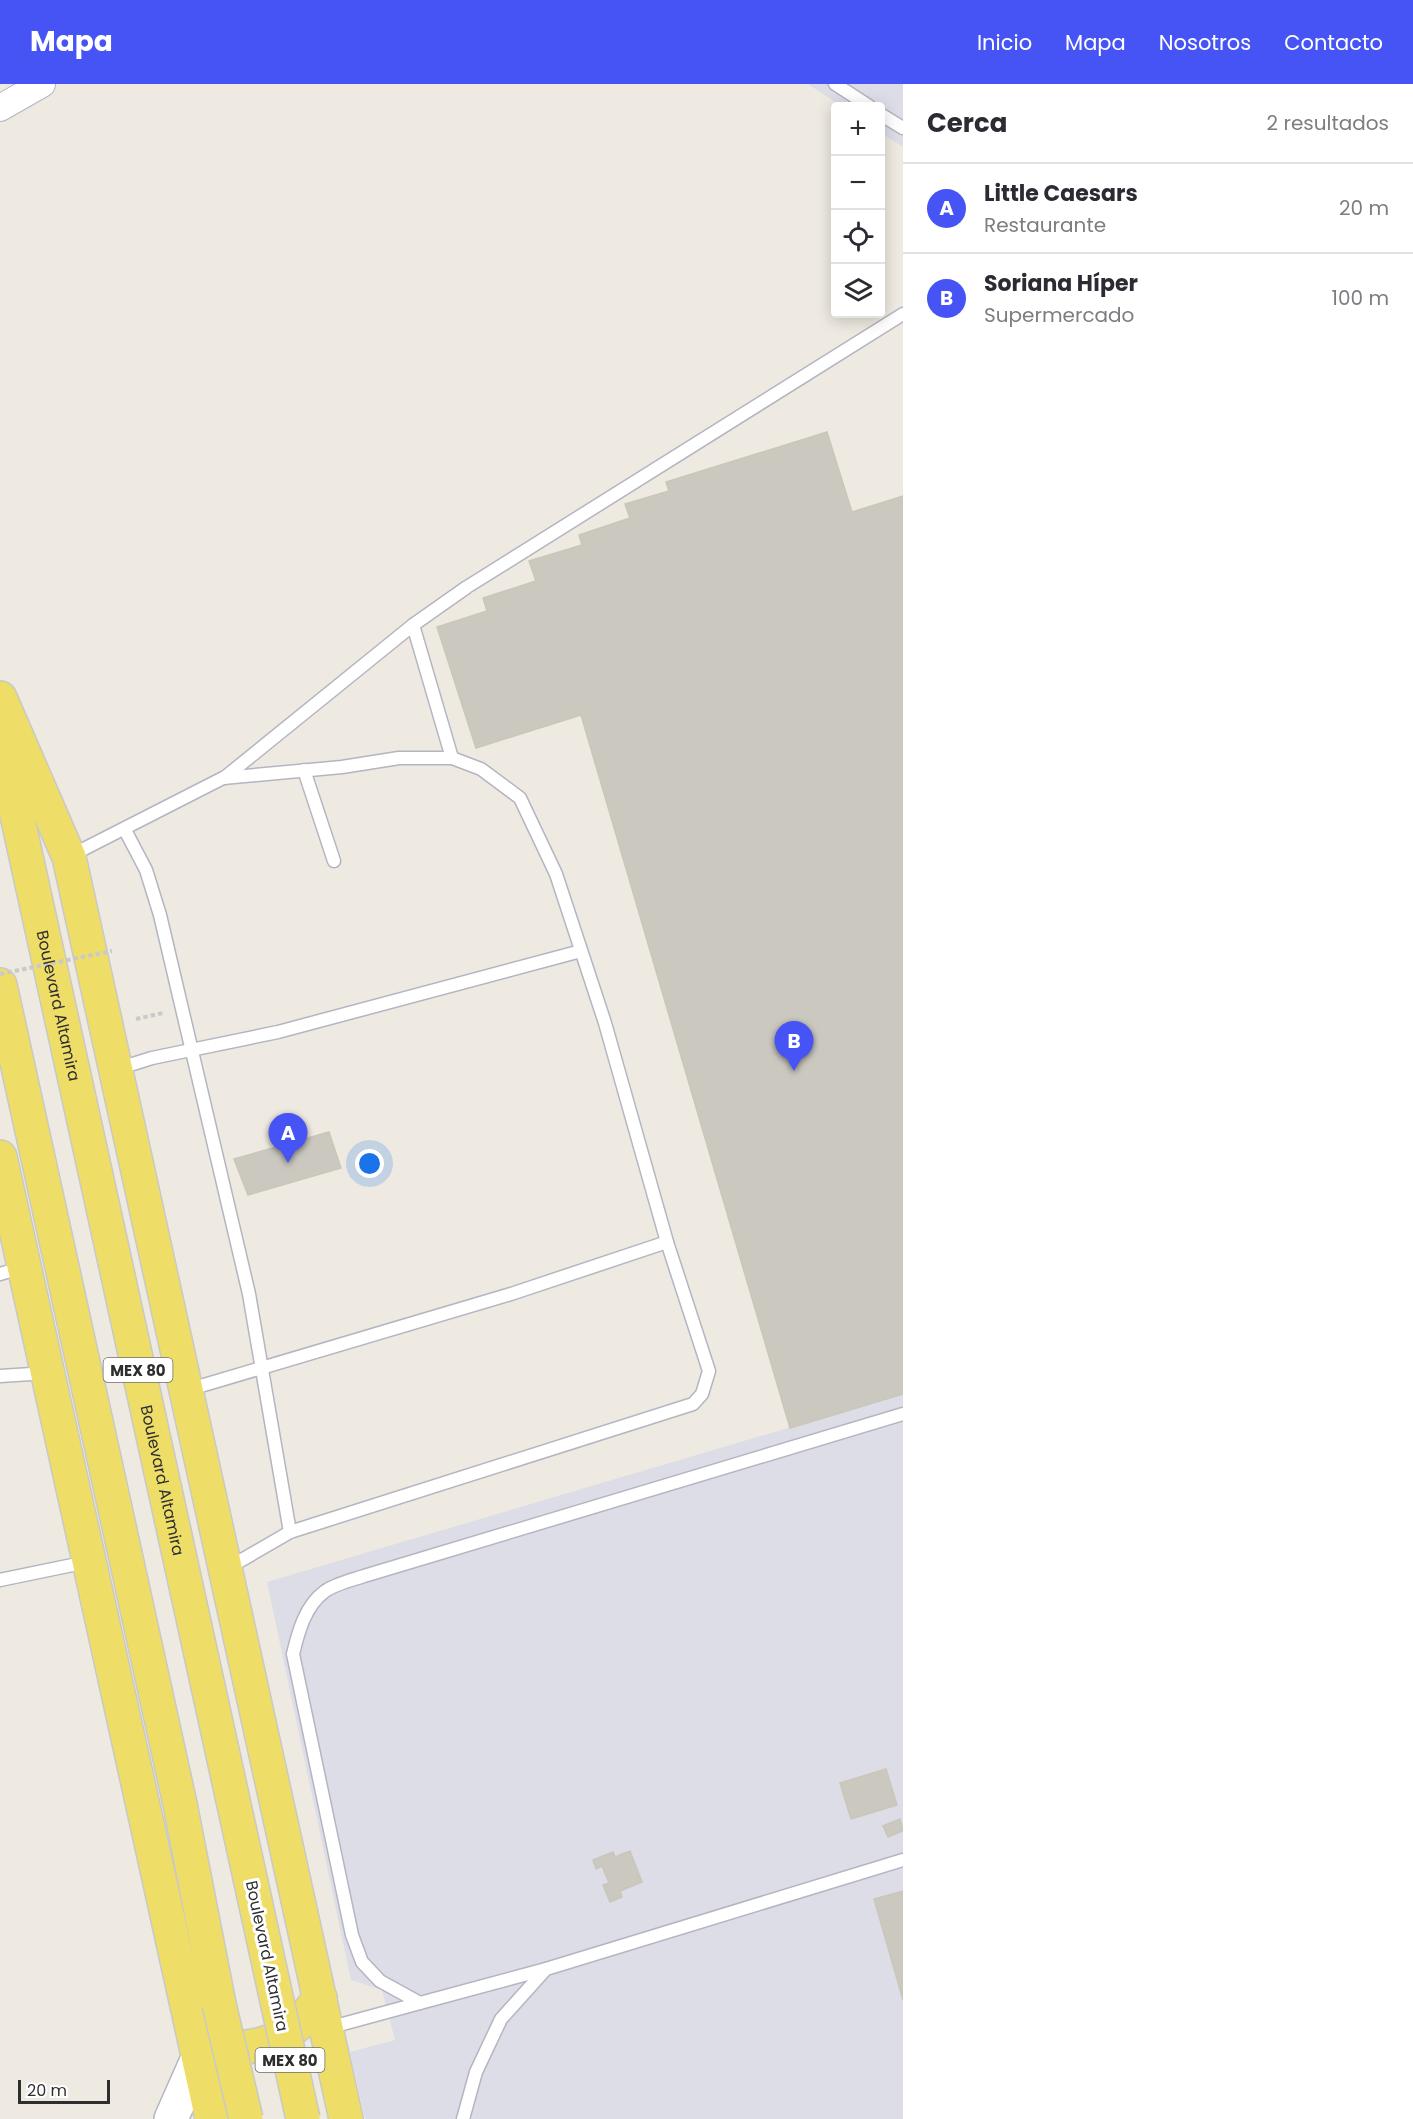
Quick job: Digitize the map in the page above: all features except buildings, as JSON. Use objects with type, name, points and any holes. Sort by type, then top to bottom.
[{"type":"main road","points":[[0,698],[69,857],[346,2119]]},
{"type":"main road","name":"Boulevard Altamira","points":[[0,738],[303,2119]]},
{"type":"main road","name":"MEX 80","points":[[0,985],[180,1804],[219,2004],[246,2119]]},
{"type":"main road","points":[[0,1156],[12,1270],[47,1373],[212,2119]]},
{"type":"main road","points":[[195,2042],[242,2048],[268,2043],[323,2013]]},
{"type":"street","points":[[0,108],[42,84]]},
{"type":"street","points":[[171,2119],[195,2042]]},
{"type":"lane","points":[[835,84],[863,102]]},
{"type":"lane","points":[[885,117],[903,128]]},
{"type":"lane","points":[[69,857],[223,778],[413,625],[467,587],[903,314]]},
{"type":"lane","points":[[413,625],[452,758]]},
{"type":"lane","points":[[223,778],[304,771],[399,758],[452,758],[481,769],[520,798],[556,874],[626,1092],[667,1242],[708,1371],[702,1394],[693,1404],[290,1532],[225,1569]]},
{"type":"lane","points":[[304,771],[334,861]]},
{"type":"lane","points":[[125,830],[146,870],[160,915],[192,1050],[249,1294],[290,1532]]},
{"type":"lane","points":[[115,1070],[192,1050],[278,1032],[580,951]]},
{"type":"lane","points":[[186,1390],[511,1294],[667,1242]]},
{"type":"lane","points":[[0,1376],[47,1373]]},
{"type":"lane","points":[[420,2003],[380,1981],[362,1962],[352,1935],[293,1654],[298,1629],[310,1609],[324,1592],[363,1576],[673,1485],[903,1414]]},
{"type":"lane","points":[[0,1580],[88,1562]]},
{"type":"lane","points":[[323,2013],[420,2003],[546,1969],[903,1860]]},
{"type":"lane","points":[[463,2119],[476,2072],[501,2019],[546,1969]]},
{"type":"path","points":[[0,974],[112,951]]},
{"type":"path","points":[[105,1026],[181,1009]]},
{"type":"shaded area","points":[[808,84],[903,84],[903,147],[885,136],[885,102],[835,102]]},
{"type":"shaded area","points":[[903,1394],[903,2119],[365,2119],[350,2052],[395,2040],[382,1990],[351,1980],[267,1582]]},
{"type":"place","name":"Soriana Híper","points":[[794,1071]]},
{"type":"place","name":"Little Caesars","points":[[288,1163]]}]
